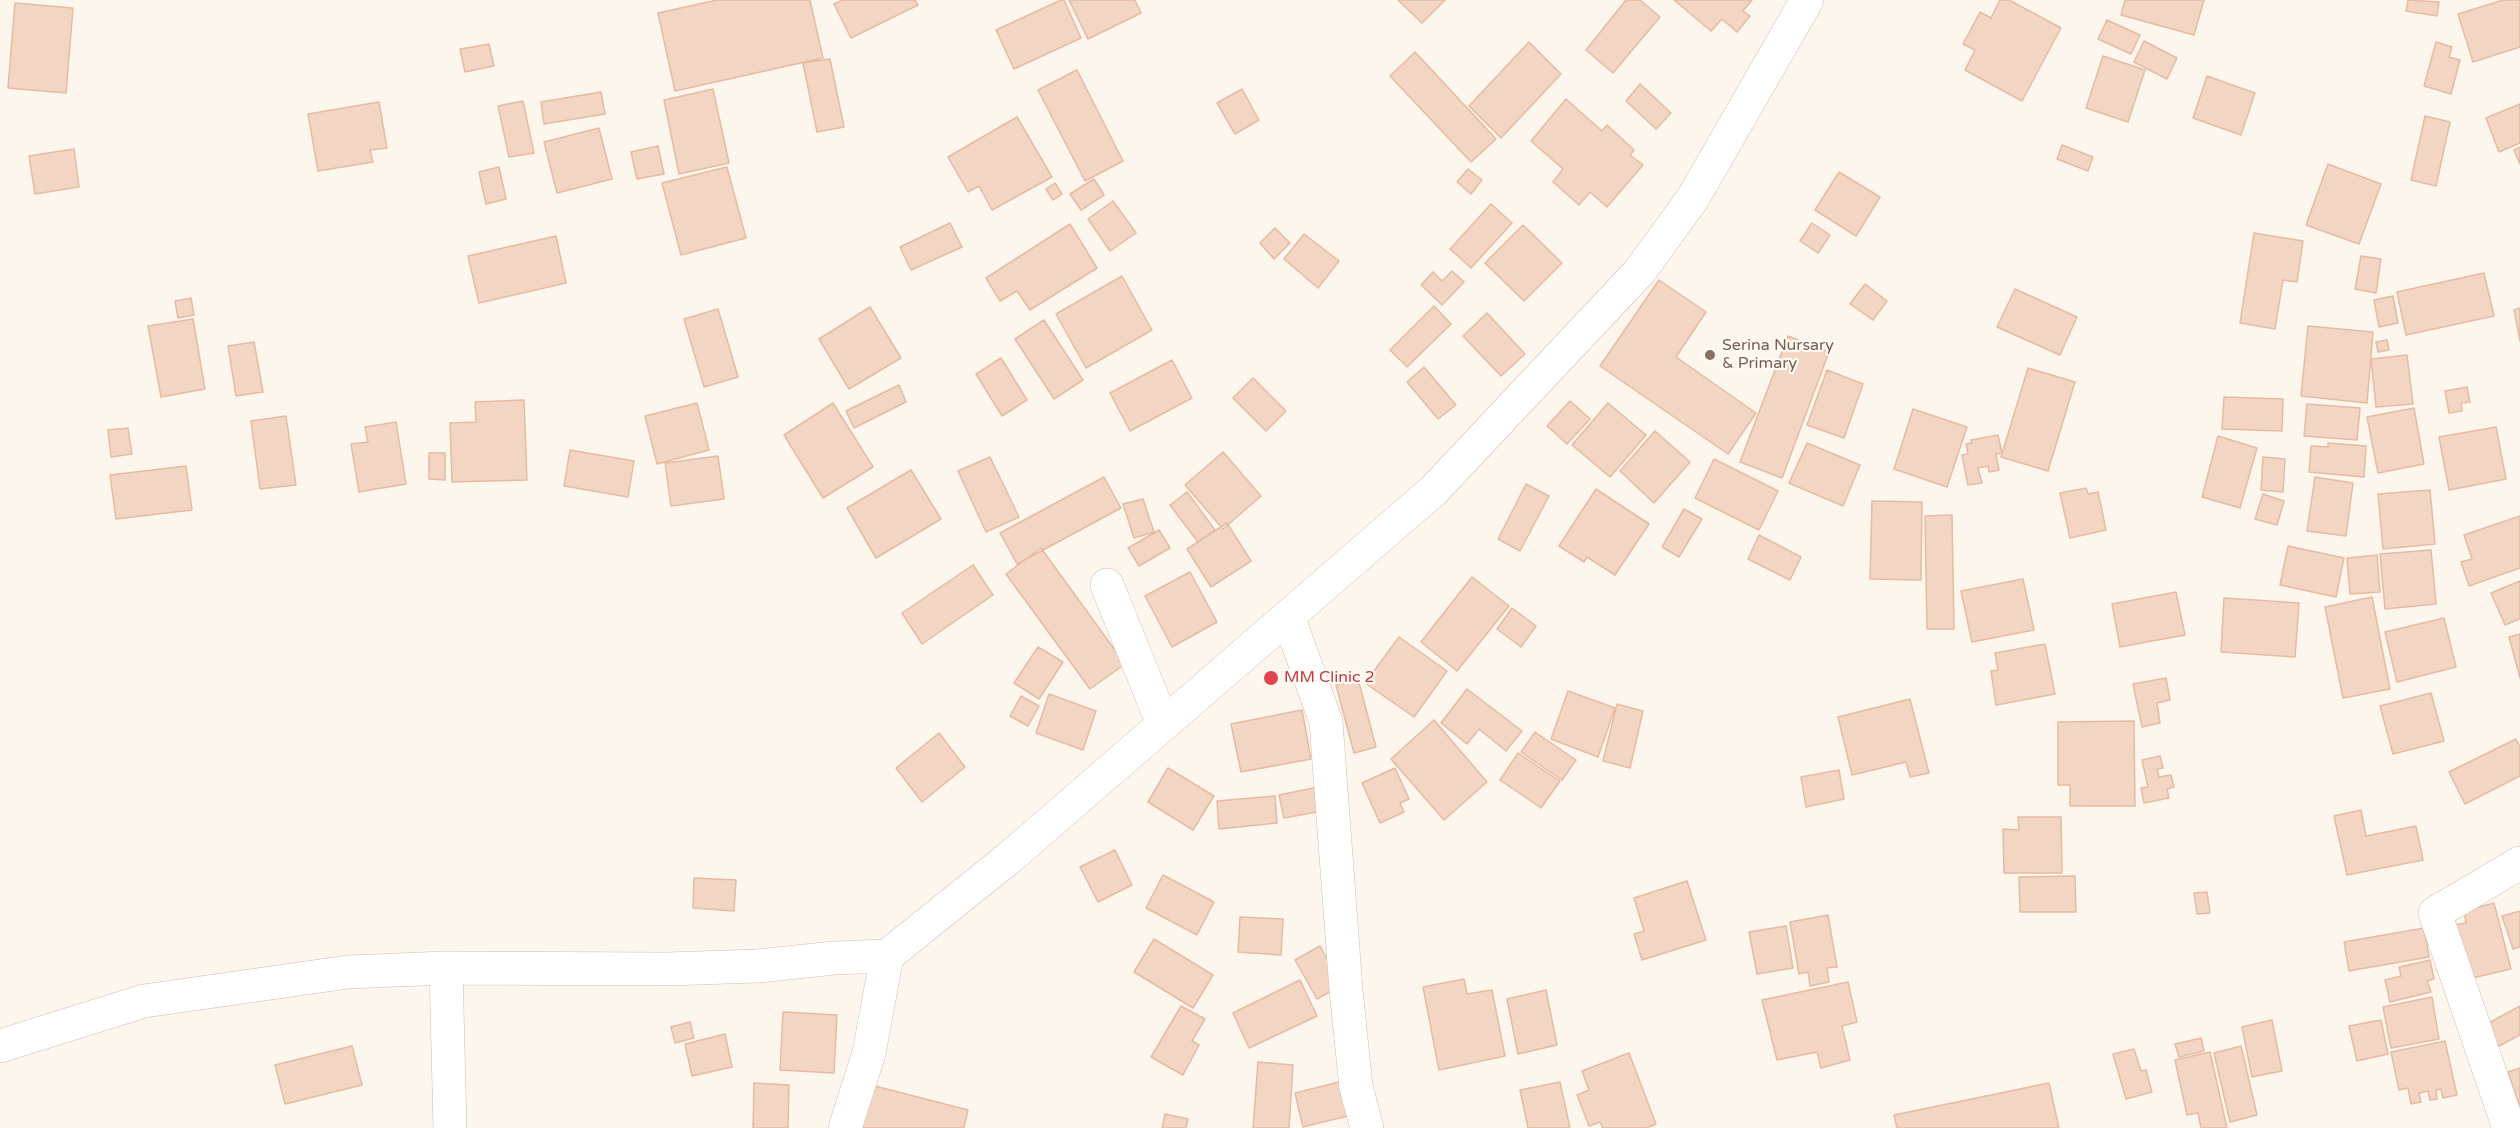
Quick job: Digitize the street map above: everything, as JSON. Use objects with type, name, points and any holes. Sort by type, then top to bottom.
[{"type":"street","points":[[0,1046],[144,1001],[348,972],[446,968],[668,969],[758,966],[834,958],[887,956],[1009,858],[1434,490],[1640,271],[1693,198],[1807,0]]},
{"type":"street","points":[[1107,585],[1163,724]]},
{"type":"street","points":[[1288,616],[1326,722],[1346,990],[1356,1087],[1367,1128]]},
{"type":"street","points":[[2509,1128],[2435,913],[2520,863]]},
{"type":"street","points":[[845,1128],[869,1053],[887,956]]},
{"type":"street","points":[[446,968],[450,1128]]},
{"type":"building","points":[[717,0],[810,0],[823,58],[675,91],[658,13]]},
{"type":"building","points":[[842,0],[915,0],[918,5],[851,38],[834,4]]},
{"type":"building","points":[[1064,0],[1081,38],[1014,69],[996,30]]},
{"type":"building","points":[[1069,0],[1135,0],[1141,13],[1088,39]]},
{"type":"building","points":[[1398,0],[1445,0],[1422,23]]},
{"type":"building","points":[[1626,0],[1640,0],[1660,17],[1613,73],[1586,50]]},
{"type":"building","points":[[1674,0],[1752,0],[1743,11],[1750,16],[1737,32],[1722,19],[1711,31]]},
{"type":"building","points":[[2000,0],[2009,0],[2061,28],[2022,101],[1965,70],[1975,50],[1963,44],[1980,12],[1991,18]]},
{"type":"building","points":[[2125,0],[2204,0],[2194,35],[2121,15]]},
{"type":"building","points":[[2408,0],[2439,2],[2437,16],[2406,11]]},
{"type":"building","points":[[2503,0],[2520,0],[2520,47],[2473,62],[2458,14]]},
{"type":"building","points":[[15,3],[73,8],[66,93],[8,88]]},
{"type":"building","points":[[2107,20],[2140,35],[2131,54],[2098,39]]},
{"type":"building","points":[[2144,41],[2177,58],[2167,79],[2134,62]]},
{"type":"building","points":[[1529,42],[1561,74],[1501,138],[1469,106]]},
{"type":"building","points":[[2436,42],[2452,47],[2449,57],[2460,60],[2451,94],[2424,86]]},
{"type":"building","points":[[489,44],[494,66],[465,72],[460,49]]},
{"type":"building","points":[[1415,52],[1496,139],[1471,162],[1390,76]]},
{"type":"building","points":[[2103,56],[2145,70],[2128,122],[2086,108]]},
{"type":"building","points":[[830,59],[844,127],[817,132],[803,63]]},
{"type":"building","points":[[1077,70],[1123,161],[1085,181],[1038,90]]},
{"type":"building","points":[[2207,76],[2255,93],[2241,135],[2193,118]]},
{"type":"building","points":[[1640,84],[1671,113],[1656,129],[1626,101]]},
{"type":"building","points":[[713,89],[729,163],[679,174],[664,100]]},
{"type":"building","points":[[1242,89],[1259,120],[1235,134],[1217,103]]},
{"type":"building","points":[[601,92],[605,114],[544,124],[541,102]]},
{"type":"building","points":[[1566,99],[1602,131],[1607,125],[1634,150],[1630,155],[1643,165],[1607,207],[1590,192],[1579,205],[1553,182],[1563,169],[1531,141]]},
{"type":"building","points":[[523,101],[534,153],[509,157],[498,106]]},
{"type":"building","points":[[379,102],[387,148],[370,150],[373,162],[318,171],[308,114]]},
{"type":"building","points":[[2520,104],[2520,143],[2499,152],[2486,118]]},
{"type":"building","points":[[2425,116],[2450,122],[2436,186],[2411,180]]},
{"type":"building","points":[[1017,117],[1052,177],[992,210],[979,186],[968,192],[948,157]]},
{"type":"building","points":[[599,128],[612,179],[557,193],[544,142]]},
{"type":"building","points":[[2062,145],[2093,157],[2088,171],[2057,159]]},
{"type":"building","points":[[658,146],[664,174],[637,179],[631,152]]},
{"type":"building","points":[[2520,147],[2520,164],[2514,150]]},
{"type":"building","points":[[74,149],[79,187],[35,194],[29,156]]},
{"type":"building","points":[[2328,164],[2381,184],[2359,244],[2306,225]]},
{"type":"building","points":[[499,167],[506,199],[486,204],[479,172]]},
{"type":"building","points":[[727,167],[746,238],[681,255],[662,183]]},
{"type":"building","points":[[1468,169],[1482,180],[1471,194],[1457,182]]},
{"type":"building","points":[[1839,172],[1880,197],[1856,236],[1815,210]]},
{"type":"building","points":[[1094,179],[1104,195],[1081,210],[1070,194]]},
{"type":"building","points":[[1055,183],[1062,194],[1053,200],[1046,189]]},
{"type":"building","points":[[1113,201],[1136,233],[1110,251],[1088,219]]},
{"type":"building","points":[[1491,204],[1512,223],[1471,268],[1450,249]]},
{"type":"building","points":[[950,223],[962,247],[911,270],[900,247]]},
{"type":"building","points":[[1812,223],[1830,235],[1818,253],[1800,241]]},
{"type":"building","points":[[1070,224],[1097,268],[1030,310],[1017,291],[1000,301],[986,278]]},
{"type":"building","points":[[1523,225],[1562,263],[1524,301],[1485,263]]},
{"type":"building","points":[[1275,228],[1290,243],[1274,259],[1260,243]]},
{"type":"building","points":[[2254,233],[2303,241],[2297,282],[2283,280],[2275,329],[2240,323]]},
{"type":"building","points":[[1304,234],[1339,261],[1318,288],[1284,259]]},
{"type":"building","points":[[556,236],[566,283],[479,303],[468,256]]},
{"type":"building","points":[[2361,256],[2381,259],[2376,293],[2355,289]]},
{"type":"building","points":[[1452,271],[1464,282],[1442,305],[1421,285],[1433,272],[1442,281]]},
{"type":"building","points":[[2484,273],[2494,316],[2406,335],[2397,292]]},
{"type":"building","points":[[1122,276],[1152,330],[1086,368],[1056,314]]},
{"type":"building","points":[[1659,280],[1706,312],[1676,357],[1756,413],[1728,454],[1600,366]]},
{"type":"building","points":[[1865,284],[1887,301],[1873,320],[1850,304]]},
{"type":"building","points":[[2015,289],[2077,317],[2060,355],[1997,327]]},
{"type":"building","points":[[2393,296],[2398,323],[2379,327],[2374,300]]},
{"type":"building","points":[[191,298],[194,315],[178,318],[175,301]]},
{"type":"building","points":[[1434,306],[1451,324],[1407,367],[1390,350]]},
{"type":"building","points":[[870,307],[901,358],[849,389],[819,339]]},
{"type":"building","points":[[2520,308],[2520,341],[2514,310]]},
{"type":"building","points":[[718,309],[738,377],[704,387],[684,319]]},
{"type":"building","points":[[1487,313],[1525,354],[1501,376],[1463,336]]},
{"type":"building","points":[[193,319],[205,389],[161,397],[148,326]]},
{"type":"building","points":[[1044,320],[1083,380],[1054,399],[1015,339]]},
{"type":"building","points":[[2308,326],[2373,332],[2367,403],[2301,396]]},
{"type":"building","points":[[1788,336],[1829,352],[1782,478],[1740,462]]},
{"type":"building","points":[[2387,340],[2389,350],[2378,352],[2376,342]]},
{"type":"building","points":[[254,342],[263,392],[236,396],[228,346]]},
{"type":"building","points":[[2407,355],[2413,404],[2376,407],[2371,359]]},
{"type":"building","points":[[1001,358],[1027,400],[1002,416],[976,374]]},
{"type":"building","points":[[1172,360],[1192,398],[1130,431],[1110,393]]},
{"type":"building","points":[[1424,367],[1456,405],[1438,419],[1407,382]]},
{"type":"building","points":[[2028,368],[2075,382],[2048,471],[2001,457]]},
{"type":"building","points":[[1827,370],[1863,384],[1844,438],[1807,425]]},
{"type":"building","points":[[1253,378],[1286,411],[1266,431],[1233,398]]},
{"type":"building","points":[[899,385],[906,402],[854,428],[846,411]]},
{"type":"building","points":[[2467,387],[2470,402],[2461,403],[2462,411],[2449,413],[2445,391]]},
{"type":"building","points":[[2224,397],[2283,399],[2282,431],[2222,429]]},
{"type":"building","points":[[524,400],[527,480],[452,482],[450,423],[476,422],[475,402]]},
{"type":"building","points":[[1570,401],[1590,419],[1567,444],[1547,426]]},
{"type":"building","points":[[697,403],[709,450],[657,464],[645,416]]},
{"type":"building","points":[[833,403],[873,467],[823,498],[784,435]]},
{"type":"building","points":[[1608,403],[1646,435],[1610,477],[1572,445]]},
{"type":"building","points":[[2307,404],[2360,408],[2357,440],[2304,436]]},
{"type":"building","points":[[2414,408],[2424,464],[2378,473],[2367,417]]},
{"type":"building","points":[[1913,409],[1967,427],[1947,487],[1894,469]]},
{"type":"building","points":[[286,416],[296,485],[260,489],[251,421]]},
{"type":"building","points":[[396,422],[406,484],[359,492],[351,444],[368,442],[365,427]]},
{"type":"building","points":[[2496,427],[2506,479],[2449,490],[2439,437]]},
{"type":"building","points":[[128,428],[132,454],[111,457],[108,430]]},
{"type":"building","points":[[1655,431],[1690,462],[1654,503],[1620,471]]},
{"type":"building","points":[[1998,435],[2002,453],[1996,454],[1999,470],[1989,472],[1988,466],[1978,468],[1982,483],[1968,485],[1962,455],[1968,454],[1966,444],[1972,443],[1971,440]]},
{"type":"building","points":[[2218,436],[2257,448],[2240,508],[2202,497]]},
{"type":"building","points":[[1807,443],[1860,465],[1843,506],[1789,483]]},
{"type":"building","points":[[2328,443],[2366,446],[2364,477],[2309,472],[2311,446],[2328,447]]},
{"type":"building","points":[[570,450],[634,461],[628,497],[564,486]]},
{"type":"building","points":[[1223,452],[1261,496],[1223,529],[1185,485]]},
{"type":"building","points":[[429,453],[445,453],[445,480],[429,479]]},
{"type":"building","points":[[718,456],[724,499],[671,506],[665,463]]},
{"type":"building","points":[[990,457],[1019,517],[986,532],[958,471]]},
{"type":"building","points":[[2263,457],[2285,459],[2283,492],[2261,490]]},
{"type":"building","points":[[1714,459],[1778,491],[1759,530],[1695,498]]},
{"type":"building","points":[[186,466],[192,510],[116,519],[110,475]]},
{"type":"building","points":[[911,470],[941,519],[876,558],[847,508]]},
{"type":"building","points":[[1104,477],[1121,508],[1017,564],[1000,533]]},
{"type":"building","points":[[2315,477],[2353,483],[2346,536],[2307,531]]},
{"type":"building","points":[[1526,484],[1549,496],[1520,551],[1498,539]]},
{"type":"building","points":[[2086,488],[2088,494],[2098,492],[2106,530],[2070,538],[2060,493]]},
{"type":"building","points":[[1596,489],[1649,524],[1615,575],[1587,557],[1584,562],[1559,546]]},
{"type":"building","points":[[2430,490],[2435,544],[2383,549],[2378,494]]},
{"type":"building","points":[[1187,492],[1215,530],[1198,542],[1170,505]]},
{"type":"building","points":[[2263,494],[2284,501],[2277,525],[2255,519]]},
{"type":"building","points":[[1143,499],[1154,532],[1134,538],[1123,504]]},
{"type":"building","points":[[1872,501],[1922,502],[1921,580],[1870,579]]},
{"type":"building","points":[[1684,509],[1702,519],[1679,557],[1662,547]]},
{"type":"building","points":[[1952,515],[1954,629],[1927,629],[1925,516]]},
{"type":"building","points":[[2520,516],[2520,568],[2469,586],[2461,562],[2472,559],[2464,535]]},
{"type":"building","points":[[1227,523],[1251,561],[1211,587],[1187,549]]},
{"type":"building","points":[[1159,530],[1170,548],[1139,566],[1128,548]]},
{"type":"building","points":[[1759,535],[1801,557],[1790,580],[1748,559]]},
{"type":"building","points":[[2288,546],[2344,558],[2336,597],[2280,585]]},
{"type":"building","points":[[1041,548],[1125,664],[1090,689],[1006,574]]},
{"type":"building","points":[[2431,550],[2436,604],[2385,609],[2380,554]]},
{"type":"building","points":[[2377,555],[2380,592],[2350,594],[2347,558]]},
{"type":"building","points":[[973,565],[993,595],[922,644],[902,613]]},
{"type":"building","points":[[1190,572],[1217,622],[1172,647],[1145,596]]},
{"type":"building","points":[[1472,577],[1509,606],[1457,671],[1421,642]]},
{"type":"building","points":[[2023,579],[2034,630],[1972,642],[1961,591]]},
{"type":"building","points":[[2520,581],[2520,619],[2505,625],[2491,593]]},
{"type":"building","points":[[2176,592],[2185,635],[2120,647],[2112,604]]},
{"type":"building","points":[[2372,597],[2390,689],[2343,698],[2325,607]]},
{"type":"building","points":[[2224,598],[2299,603],[2295,657],[2221,652]]},
{"type":"building","points":[[1512,608],[1536,626],[1521,647],[1497,629]]},
{"type":"building","points":[[2444,618],[2456,667],[2397,682],[2385,632]]},
{"type":"building","points":[[2520,634],[2520,678],[2509,637]]},
{"type":"building","points":[[1399,637],[1447,671],[1414,717],[1365,683]]},
{"type":"building","points":[[2045,644],[2055,694],[1996,705],[1991,671],[1998,670],[1995,653]]},
{"type":"building","points":[[1038,647],[1063,662],[1039,699],[1014,683]]},
{"type":"building","points":[[2166,678],[2170,700],[2157,703],[2160,723],[2142,727],[2133,684]]},
{"type":"building","points":[[1358,679],[1376,747],[1354,753],[1336,685]]},
{"type":"building","points":[[1467,689],[1522,731],[1506,751],[1479,729],[1467,744],[1441,723]]},
{"type":"building","points":[[1568,691],[1615,708],[1598,757],[1551,739]]},
{"type":"building","points":[[2431,693],[2444,741],[2393,754],[2380,706]]},
{"type":"building","points":[[1049,694],[1096,711],[1083,750],[1036,733]]},
{"type":"building","points":[[1021,696],[1039,706],[1028,726],[1010,716]]},
{"type":"building","points":[[1910,699],[1929,773],[1910,777],[1906,762],[1852,775],[1838,717]]},
{"type":"building","points":[[1617,704],[1643,711],[1630,768],[1603,761]]},
{"type":"building","points":[[1302,710],[1311,759],[1241,772],[1231,724]]},
{"type":"building","points":[[1434,720],[1487,782],[1444,820],[1391,759]]},
{"type":"building","points":[[2134,721],[2135,806],[2070,806],[2070,785],[2058,785],[2058,722]]},
{"type":"building","points":[[1535,732],[1576,760],[1562,780],[1521,752]]},
{"type":"building","points":[[939,733],[965,767],[922,802],[896,768]]},
{"type":"building","points":[[2516,739],[2520,747],[2520,776],[2465,804],[2449,772]]},
{"type":"building","points":[[1518,753],[1560,781],[1541,808],[1500,780]]},
{"type":"building","points":[[2160,756],[2163,768],[2157,769],[2159,777],[2171,775],[2174,787],[2167,789],[2169,798],[2144,803],[2141,788],[2148,787],[2142,760]]},
{"type":"building","points":[[1168,768],[1214,796],[1193,830],[1148,802]]},
{"type":"building","points":[[1395,768],[1409,799],[1400,803],[1404,812],[1380,823],[1362,783]]},
{"type":"building","points":[[1839,770],[1844,799],[1806,807],[1801,777]]},
{"type":"building","points":[[1318,787],[1322,811],[1284,818],[1279,795]]},
{"type":"building","points":[[1275,796],[1277,823],[1219,829],[1217,801]]},
{"type":"building","points":[[2361,810],[2366,836],[2416,826],[2423,860],[2347,875],[2334,816]]},
{"type":"building","points":[[2018,817],[2061,817],[2062,873],[2004,873],[2003,829],[2019,830]]},
{"type":"building","points":[[1115,850],[1132,885],[1098,902],[1080,867]]},
{"type":"building","points":[[1163,875],[1214,902],[1197,935],[1146,908]]},
{"type":"building","points":[[2075,876],[2076,912],[2020,912],[2019,877]]},
{"type":"building","points":[[694,878],[736,880],[734,911],[693,908]]},
{"type":"building","points":[[1687,881],[1706,940],[1642,960],[1634,934],[1644,931],[1634,898]]},
{"type":"building","points":[[2207,892],[2210,913],[2197,914],[2194,893]]},
{"type":"building","points":[[2494,903],[2511,969],[2468,979],[2455,925],[2466,923],[2464,911]]},
{"type":"building","points":[[2520,911],[2520,947],[2513,949],[2502,916]]},
{"type":"building","points":[[1828,915],[1837,967],[1827,968],[1829,982],[1810,986],[1808,972],[1799,974],[1790,922]]},
{"type":"building","points":[[1240,917],[1283,919],[1281,955],[1238,952]]},
{"type":"building","points":[[1786,926],[1793,968],[1757,974],[1749,932]]},
{"type":"building","points":[[2424,928],[2429,957],[2349,971],[2344,942]]},
{"type":"building","points":[[1154,939],[1213,975],[1193,1008],[1134,972]]},
{"type":"building","points":[[1320,946],[1342,985],[1317,999],[1295,960]]},
{"type":"building","points":[[2430,960],[2434,979],[2427,981],[2431,992],[2390,1002],[2385,980],[2401,976],[2399,967]]},
{"type":"building","points":[[1464,979],[1467,994],[1492,990],[1505,1056],[1439,1070],[1423,987]]},
{"type":"building","points":[[1300,980],[1317,1016],[1249,1048],[1233,1013]]},
{"type":"building","points":[[1848,982],[1857,1022],[1842,1026],[1850,1060],[1821,1068],[1817,1052],[1777,1060],[1762,1000]]},
{"type":"building","points":[[1546,990],[1557,1045],[1518,1054],[1507,999]]},
{"type":"building","points":[[2432,997],[2439,1039],[2391,1048],[2383,1007]]},
{"type":"building","points":[[1181,1006],[1205,1019],[1192,1041],[1199,1045],[1183,1075],[1151,1057]]},
{"type":"building","points":[[2520,1006],[2520,1035],[2499,1046],[2487,1024]]},
{"type":"building","points":[[783,1012],[837,1015],[834,1073],[780,1070]]},
{"type":"building","points":[[2272,1020],[2282,1071],[2252,1077],[2242,1027]]},
{"type":"building","points":[[2381,1020],[2388,1054],[2357,1061],[2349,1026]]},
{"type":"building","points":[[690,1022],[694,1038],[675,1043],[671,1027]]},
{"type":"building","points":[[725,1034],[732,1067],[692,1076],[685,1044]]},
{"type":"building","points":[[2201,1038],[2204,1051],[2179,1057],[2175,1044]]},
{"type":"building","points":[[2445,1041],[2457,1095],[2443,1098],[2441,1089],[2436,1090],[2437,1099],[2430,1100],[2428,1091],[2419,1093],[2421,1102],[2411,1104],[2408,1088],[2399,1090],[2391,1052]]},
{"type":"building","points":[[352,1046],[362,1085],[285,1104],[275,1065]]},
{"type":"building","points":[[2241,1046],[2257,1115],[2230,1122],[2214,1053]]},
{"type":"building","points":[[2134,1049],[2141,1071],[2146,1070],[2152,1092],[2126,1099],[2113,1054]]},
{"type":"building","points":[[2210,1052],[2227,1128],[2201,1128],[2198,1113],[2187,1115],[2175,1060]]},
{"type":"building","points":[[1629,1053],[1656,1124],[1646,1128],[1603,1128],[1600,1122],[1589,1126],[1577,1095],[1589,1090],[1582,1071]]},
{"type":"building","points":[[1258,1062],[1293,1065],[1289,1128],[1253,1128]]},
{"type":"building","points":[[2520,1068],[2520,1104],[2519,1105],[2508,1072]]},
{"type":"building","points":[[1343,1081],[1352,1115],[1303,1127],[1295,1093]]},
{"type":"building","points":[[1560,1082],[1570,1128],[1528,1128],[1520,1090]]},
{"type":"building","points":[[754,1083],[789,1085],[788,1128],[753,1128]]},
{"type":"building","points":[[2049,1083],[2059,1128],[1897,1128],[1894,1115]]},
{"type":"building","points":[[871,1085],[968,1110],[964,1128],[860,1128]]},
{"type":"building","points":[[1165,1114],[1188,1119],[1186,1128],[1162,1128]]},
{"type":"place","name":"Serina Nursary & Primary","points":[[1710,355]]},
{"type":"place","name":"MM Clinic 2","points":[[1271,678]]}]
